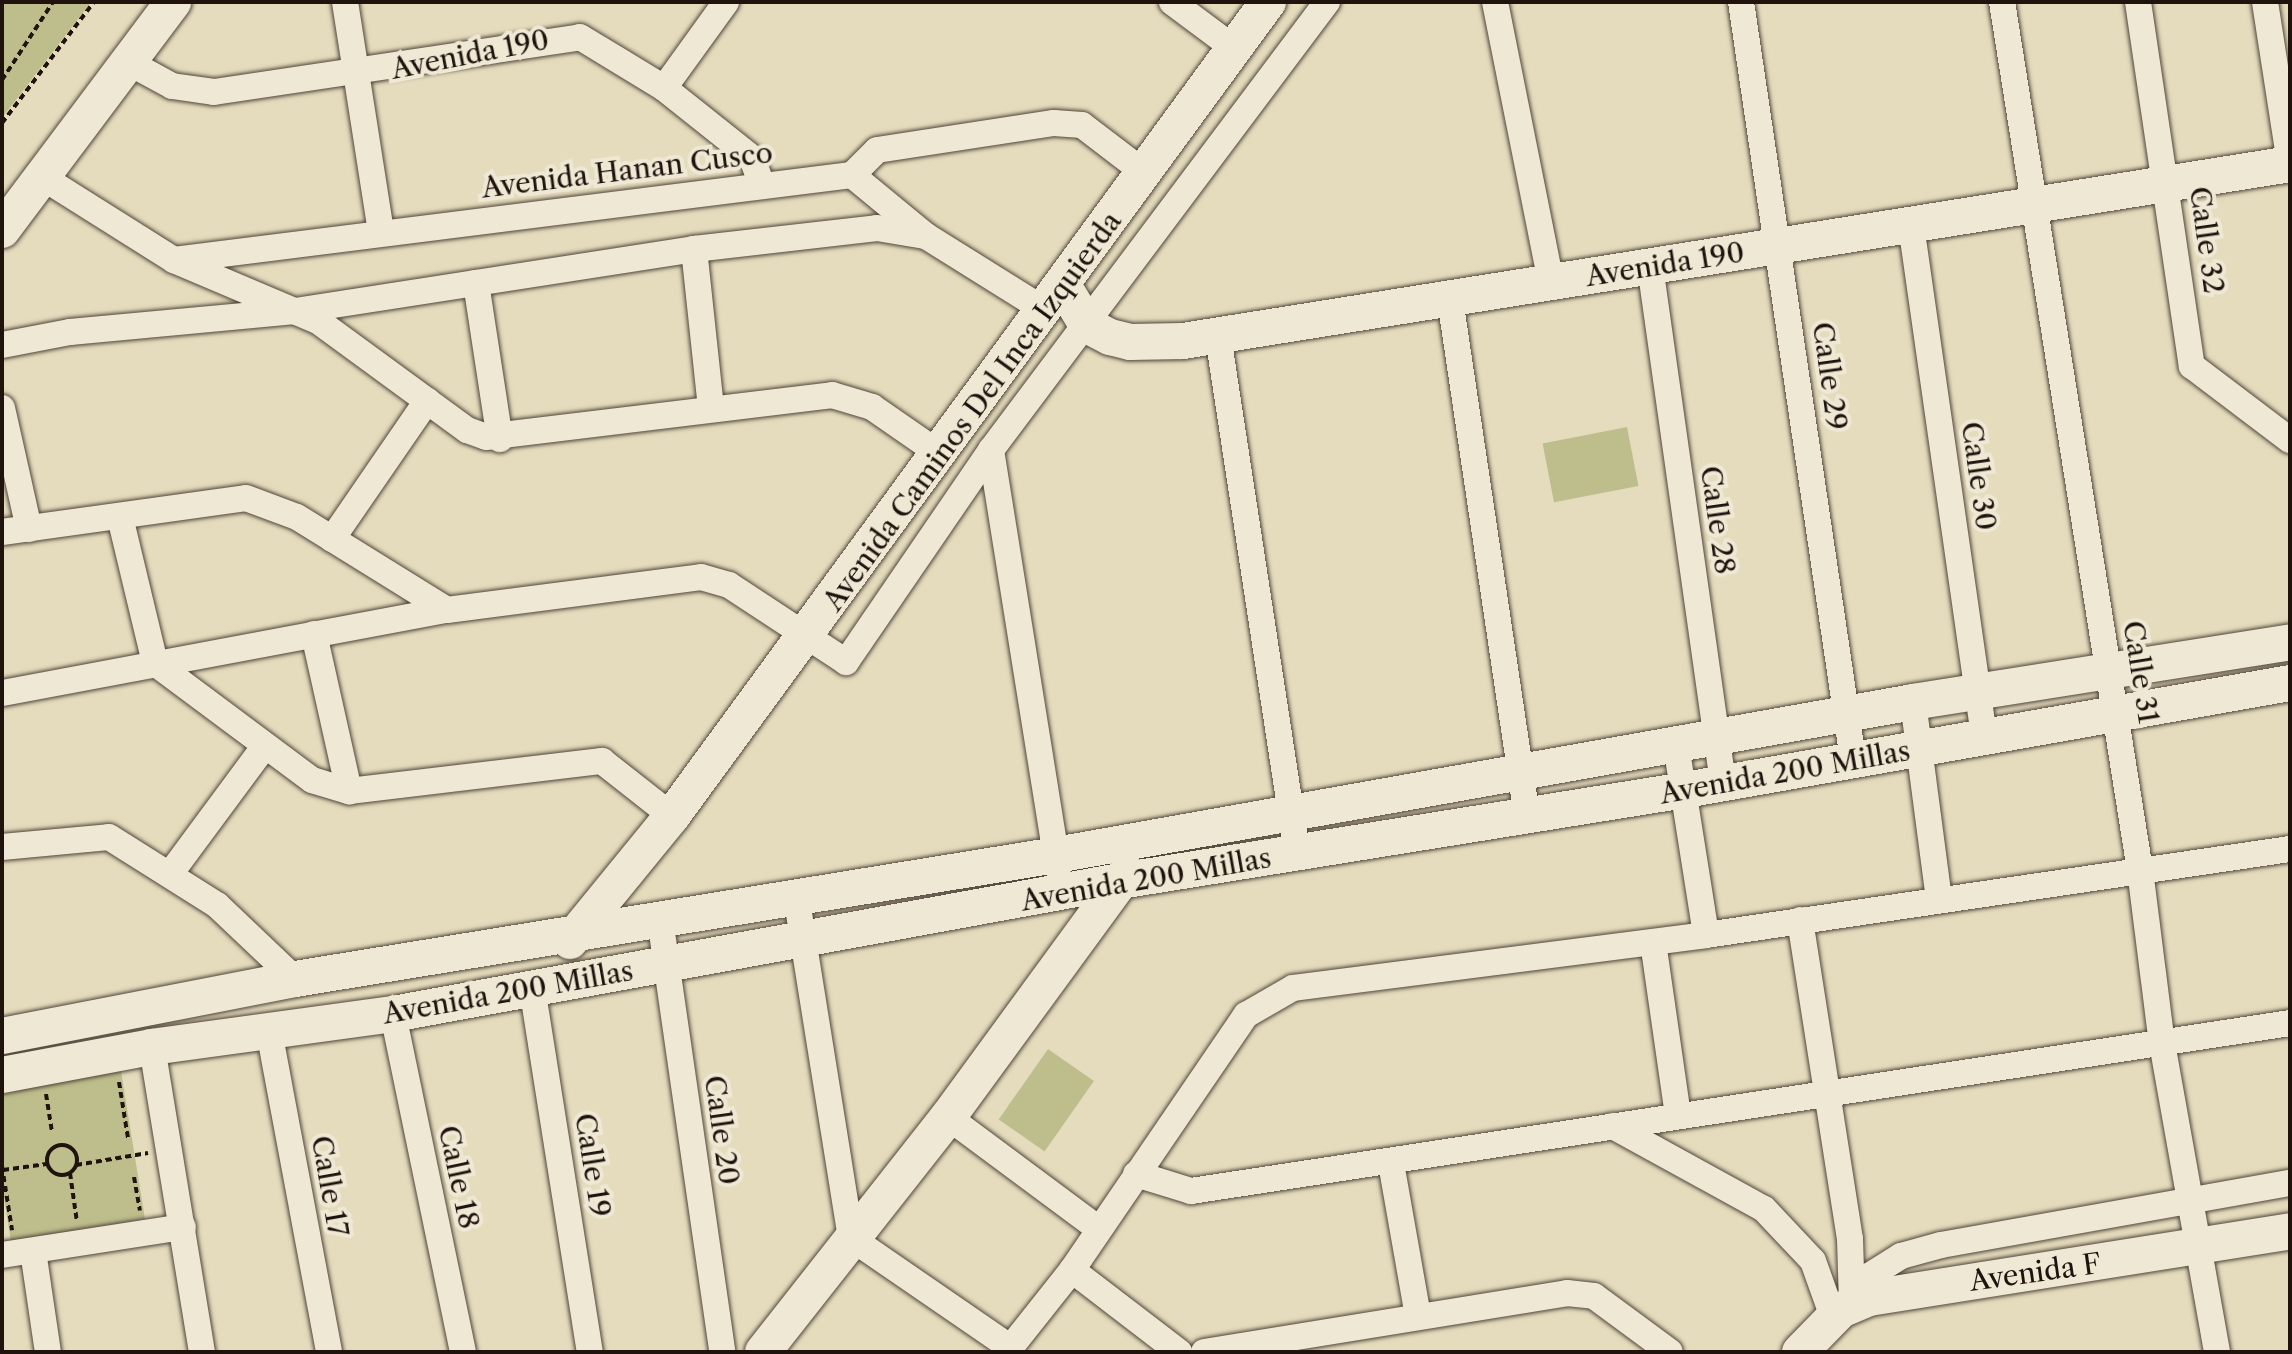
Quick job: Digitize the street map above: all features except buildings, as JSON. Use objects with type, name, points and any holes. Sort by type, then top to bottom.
[{"type":"main road","points":[[2,230],[173,2]]},
{"type":"main road","name":"Avenida Caminos Del Inca Izquierda","points":[[532,987],[672,816],[1055,299],[1268,2]]},
{"type":"main road","name":"Avenida 190","points":[[1087,325],[1130,342],[1218,336],[2290,164]]},
{"type":"main road","points":[[1055,299],[1087,325]]},
{"type":"main road","name":"Avenida 200 Millas","points":[[2,1036],[295,979],[1056,855],[1913,702],[2290,642]]},
{"type":"main road","name":"Avenida 200 Millas","points":[[2,1075],[152,1047],[393,1014],[1120,881],[1685,790],[2290,683]]},
{"type":"main road","points":[[767,1347],[948,1117],[1152,838]]},
{"type":"main road","name":"Avenida F","points":[[1842,1310],[2290,1231]]},
{"type":"main road","points":[[1800,1352],[1842,1310]]},
{"type":"street","points":[[345,2],[381,233]]},
{"type":"street","points":[[664,88],[726,2]]},
{"type":"street","points":[[1172,2],[1235,49]]},
{"type":"street","name":"Avenida Caminos Del Inca Izquierda","points":[[807,635],[846,662],[991,450],[1327,2]]},
{"type":"street","points":[[1495,2],[1551,282]]},
{"type":"street","name":"Calle 29","points":[[1741,2],[1853,760]]},
{"type":"street","name":"Calle 31","points":[[2002,2],[2140,870],[2162,1043],[2217,1352]]},
{"type":"street","name":"Calle 32","points":[[2138,2],[2192,366],[2290,440]]},
{"type":"street","points":[[2265,2],[2290,164]]},
{"type":"street","name":"Avenida 190","points":[[128,62],[193,92],[354,75],[566,36],[593,43],[664,88],[752,158],[762,185]]},
{"type":"street","points":[[1055,299],[926,236],[852,175],[877,150],[1054,123],[1082,125],[1146,174]]},
{"type":"street","name":"Avenida Hanan Cusco","points":[[174,260],[852,175]]},
{"type":"street","points":[[42,177],[174,260],[318,321],[467,430],[500,439],[711,407],[832,395],[853,398],[940,454]]},
{"type":"street","name":"Calle 30","points":[[1911,225],[1984,736]]},
{"type":"street","points":[[2,345],[70,332],[295,311],[694,249],[877,228],[926,236]]},
{"type":"street","points":[[694,249],[711,407]]},
{"type":"street","name":"Calle 28","points":[[1650,266],[1723,783]]},
{"type":"street","points":[[476,283],[500,439]]},
{"type":"street","points":[[1450,299],[1527,816]]},
{"type":"street","points":[[1218,336],[1297,852]]},
{"type":"street","points":[[332,539],[427,401]]},
{"type":"street","points":[[2,408],[29,529]]},
{"type":"street","points":[[991,450],[1062,893]]},
{"type":"street","points":[[2,532],[246,498],[282,509],[447,610]]},
{"type":"street","points":[[120,517],[155,663],[312,780],[349,791],[602,761],[672,816]]},
{"type":"street","points":[[2,693],[447,610],[701,577],[729,585],[807,635]]},
{"type":"street","points":[[314,634],[349,791]]},
{"type":"street","points":[[1913,702],[1939,900]]},
{"type":"street","points":[[1676,745],[1706,935]]},
{"type":"street","points":[[170,874],[264,747]]},
{"type":"street","points":[[2,847],[109,837],[217,905],[295,979]]},
{"type":"street","points":[[796,895],[851,1238],[1009,1350],[1072,1270],[1246,1015],[1269,998],[1293,988],[1706,935],[2290,849]]},
{"type":"street","name":"Calle 20","points":[[660,919],[718,1351]]},
{"type":"street","points":[[1800,920],[1850,1239],[1842,1310]]},
{"type":"street","points":[[1653,942],[1678,1115]]},
{"type":"street","name":"Calle 19","points":[[532,987],[590,1352]]},
{"type":"street","name":"Calle 18","points":[[393,1014],[463,1352]]},
{"type":"street","points":[[1136,1174],[1191,1191],[1391,1163],[1678,1115],[2290,1023]]},
{"type":"street","name":"Calle 17","points":[[269,1031],[329,1352]]},
{"type":"street","points":[[152,1047],[202,1352]]},
{"type":"street","points":[[948,1117],[1099,1229]]},
{"type":"street","points":[[1613,1126],[1764,1209],[1813,1261],[1842,1310]]},
{"type":"street","points":[[1391,1163],[1418,1316]]},
{"type":"street","points":[[1842,1310],[1869,1276],[1901,1256],[2290,1183]]},
{"type":"street","points":[[48,1352],[16,1247],[183,1227]]},
{"type":"street","points":[[1072,1270],[1179,1352]]},
{"type":"street","points":[[1204,1352],[1418,1316],[1581,1294],[1594,1296],[1670,1352]]},
{"type":"street","points":[[718,1351],[767,1347]]},
{"type":"path","points":[[2,80],[53,2]]},
{"type":"path","points":[[2,123],[94,2]]},
{"type":"path","points":[[44,1081],[52,1131]]},
{"type":"path","points":[[65,1145],[76,1154],[76,1165],[70,1173],[58,1175],[47,1164],[52,1148],[65,1145]]},
{"type":"path","points":[[76,1165],[168,1149]]},
{"type":"path","points":[[16,1247],[2,1168],[47,1164]]},
{"type":"path","points":[[70,1173],[78,1226]]},
{"type":"path","points":[[134,1177],[140,1215]]},
{"type":"path","points":[[65,1228],[94,1223]]},
{"type":"green space","points":[[2,2],[91,2],[2,118]]},
{"type":"green space","points":[[1627,427],[1638,486],[1554,502],[1543,443]]},
{"type":"green space","points":[[1048,1049],[1094,1081],[1045,1152],[999,1119]]},
{"type":"green space","points":[[120,1065],[145,1219],[11,1242],[2,1185],[2,1095]]}]
